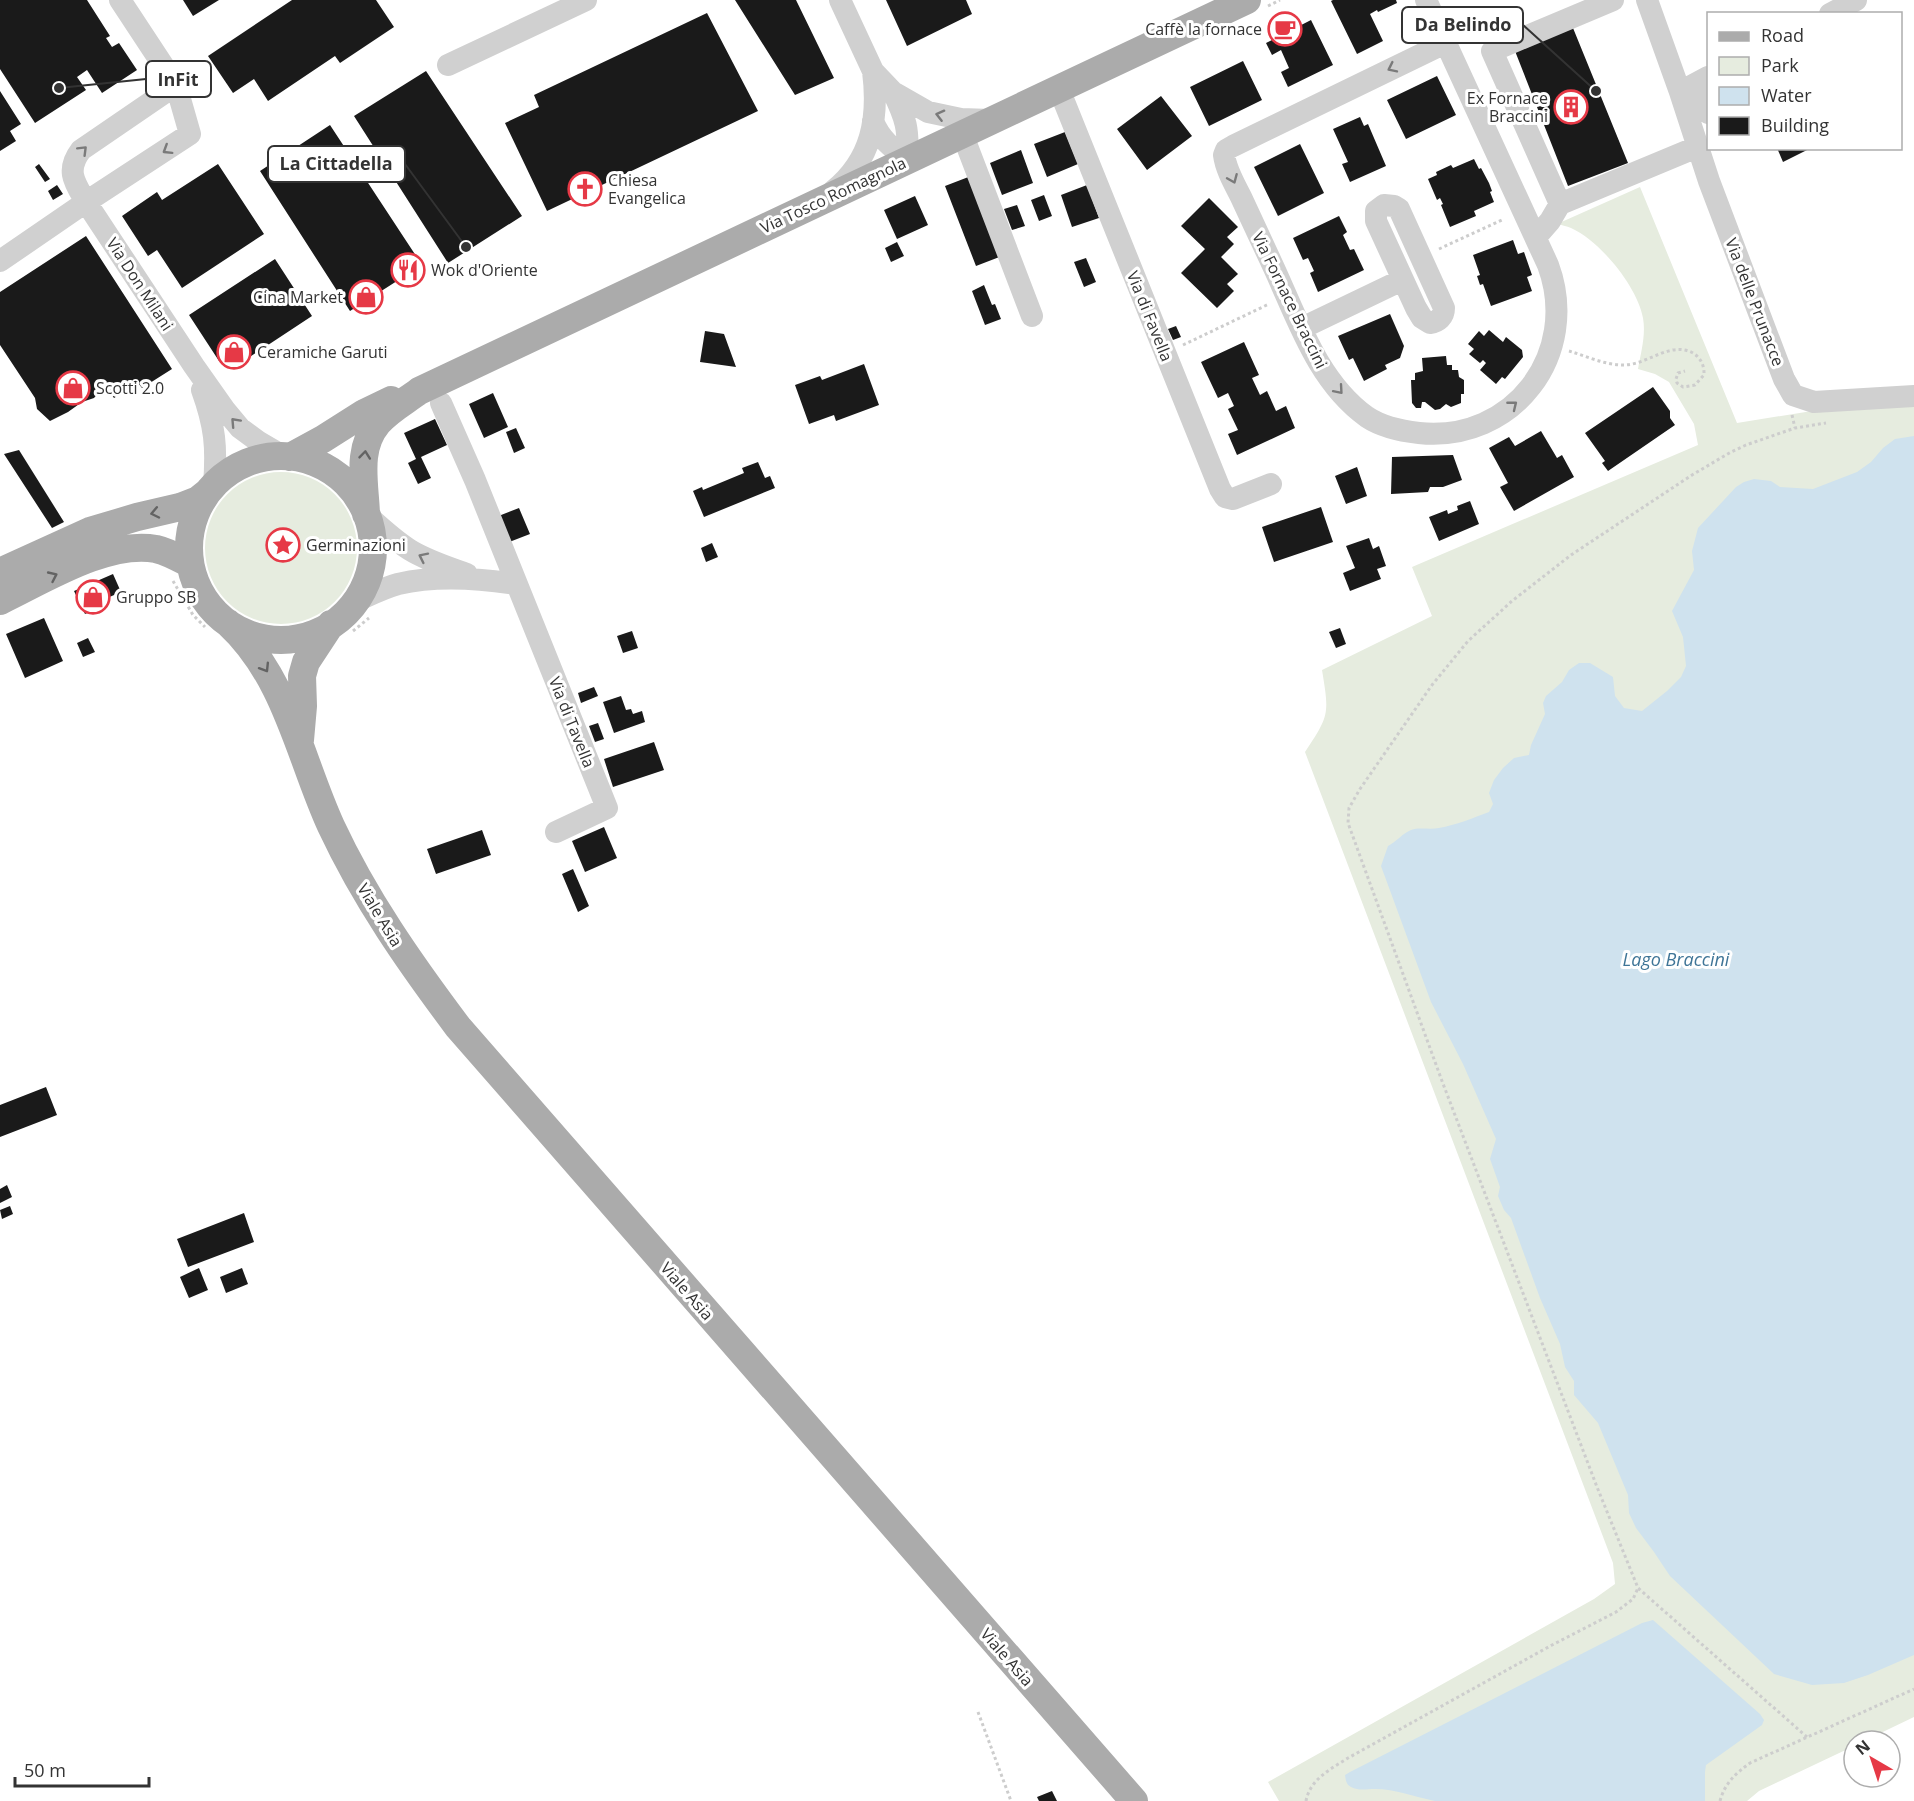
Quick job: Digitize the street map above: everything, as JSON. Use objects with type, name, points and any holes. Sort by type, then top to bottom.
[{"type":"main road","name":"Via Tosco Romagnola","points":[[366,514],[363,461],[366,443],[384,417],[430,397],[824,199],[1247,0]]},
{"type":"main road","name":"Via Tosco Romagnola","points":[[287,456],[384,402],[430,397]]},
{"type":"main road","points":[[0,573],[90,531],[198,500],[226,474],[246,464],[268,457],[287,456],[322,466],[340,478],[355,494],[366,514],[372,544],[372,560],[362,589],[354,602],[331,624],[303,637],[272,639],[249,634],[217,615],[194,578],[189,551],[195,514],[211,488]]},
{"type":"main road","points":[[0,601],[93,557],[120,549],[132,547],[168,552],[190,564]]},
{"type":"main road","name":"Viale Asia","points":[[228,623],[249,645],[266,668],[299,742],[325,812],[374,907],[406,957],[458,1027],[1134,1801]]},
{"type":"main road","points":[[299,742],[303,706],[302,676],[306,662],[331,624]]},
{"type":"street","points":[[0,261],[190,134],[176,85],[120,0]]},
{"type":"street","points":[[448,65],[586,0]]},
{"type":"street","points":[[840,0],[873,71],[893,92],[928,112],[961,119],[992,120]]},
{"type":"street","name":"Via Fornace Braccini","points":[[1426,0],[1548,265],[1554,288],[1557,318],[1552,347],[1543,369],[1535,382],[1512,406],[1490,421],[1471,428],[1426,434],[1402,431],[1380,424],[1354,407],[1325,373],[1236,186],[1224,153],[1233,146],[1445,43]]},
{"type":"street","points":[[1560,204],[1492,51],[1613,0]]},
{"type":"street","points":[[1647,0],[1695,84],[1707,111]]},
{"type":"street","points":[[1834,12],[1856,0]]},
{"type":"street","points":[[824,199],[843,183],[867,148],[875,103],[873,71]]},
{"type":"street","name":"Via delle Prunacce","points":[[1695,84],[1698,147],[1745,280],[1784,380],[1793,395],[1814,402],[1914,396]]},
{"type":"street","name":"Via Don Milani","points":[[176,85],[81,150],[74,161],[72,172],[87,202],[225,410],[240,428],[259,442],[287,456]]},
{"type":"street","name":"Via di Favella","points":[[1059,89],[1220,489],[1226,497],[1233,499],[1271,484]]},
{"type":"street","points":[[893,92],[907,128],[907,159]]},
{"type":"street","points":[[873,122],[881,138],[907,159]]},
{"type":"street","points":[[962,133],[1032,316]]},
{"type":"street","points":[[1536,237],[1550,221],[1560,204],[1698,147]]},
{"type":"street","points":[[1390,205],[1399,209],[1421,257],[1444,308],[1441,318],[1430,322],[1422,318],[1376,221],[1376,211],[1380,207],[1390,205]]},
{"type":"street","points":[[1302,328],[1402,280]]},
{"type":"street","name":"Via Don Milani","points":[[194,366],[214,428],[216,459],[211,488]]},
{"type":"street","name":"Via di Tavella","points":[[430,397],[475,480],[607,808],[556,832]]},
{"type":"street","points":[[366,514],[392,538],[410,550],[428,560],[477,578]]},
{"type":"street","points":[[354,602],[399,584],[421,580],[477,578],[516,584]]},
{"type":"path","points":[[1474,10],[1495,49]]},
{"type":"path","points":[[1421,257],[1523,210]]},
{"type":"path","points":[[1165,353],[1287,296]]},
{"type":"path","points":[[1552,347],[1616,365],[1643,361],[1671,350],[1684,350],[1701,359],[1704,375],[1695,385],[1683,387],[1677,383],[1676,379],[1678,373],[1685,371]]},
{"type":"path","points":[[1795,428],[1746,444],[1692,475],[1571,555],[1496,614],[1468,641],[1438,677],[1360,789],[1349,808],[1348,823],[1422,1028],[1597,1487],[1638,1588],[1807,1737]]},
{"type":"path","points":[[1306,1801],[1307,1795],[1320,1777],[1348,1758],[1616,1612],[1633,1599],[1638,1588]]},
{"type":"path","points":[[1720,1801],[1723,1790],[1732,1776],[1750,1763],[1914,1689]]},
{"type":"path","points":[[978,1712],[1011,1801]]},
{"type":"green space","name":"Lago Braccini","points":[[1640,187],[1737,423],[1818,410],[1914,402],[1914,1717],[1889,1729],[1842,1729],[1842,1752],[1759,1791],[1747,1801],[1279,1801],[1268,1782],[1594,1599],[1615,1584],[1613,1563],[1305,752],[1319,730],[1326,713],[1322,670],[1432,616],[1412,567],[1698,445],[1694,424],[1669,382],[1655,374],[1638,369],[1644,324],[1639,305],[1625,279],[1594,243],[1571,228],[1557,224]]},
{"type":"green space","points":[[281,472],[310,478],[335,494],[351,519],[357,548],[351,577],[335,602],[310,618],[281,624],[252,618],[227,602],[211,577],[205,548],[211,519],[227,494],[252,478]]},
{"type":"water","name":"Lago Braccini","points":[[1914,436],[1914,1655],[1844,1683],[1812,1685],[1774,1674],[1670,1576],[1636,1528],[1629,1513],[1628,1495],[1598,1423],[1574,1395],[1574,1381],[1565,1367],[1560,1344],[1540,1298],[1511,1218],[1504,1210],[1498,1196],[1500,1187],[1490,1159],[1496,1139],[1463,1064],[1431,1002],[1381,866],[1388,846],[1408,831],[1445,827],[1489,812],[1493,804],[1489,793],[1494,780],[1514,758],[1529,755],[1545,714],[1543,703],[1546,696],[1562,682],[1569,670],[1579,663],[1590,663],[1613,677],[1615,696],[1624,708],[1642,711],[1681,677],[1686,666],[1683,637],[1672,611],[1694,570],[1692,551],[1698,528],[1736,487],[1754,479],[1771,481],[1780,487],[1813,489],[1857,472],[1895,439]]},
{"type":"water","points":[[1653,1620],[1764,1720],[1762,1725],[1706,1765],[1705,1801],[1435,1801],[1390,1790],[1357,1789],[1347,1783],[1345,1775],[1350,1772],[1642,1623]]},
{"type":"building","points":[[0,0],[87,0],[110,36],[106,38],[112,47],[119,43],[137,70],[102,93],[87,70],[77,77],[86,90],[35,123],[0,69]]},
{"type":"building","points":[[183,0],[219,0],[193,16]]},
{"type":"building","points":[[292,0],[376,0],[394,27],[340,63],[335,56],[268,101],[254,79],[233,93],[208,56]]},
{"type":"building","points":[[735,0],[796,0],[834,78],[795,95]]},
{"type":"building","points":[[886,0],[966,0],[972,14],[907,46]]},
{"type":"building","points":[[1396,0],[1397,3],[1370,14],[1383,41],[1357,54],[1331,1]]},
{"type":"building","points":[[707,13],[758,111],[547,211],[505,123],[539,107],[534,95]]},
{"type":"building","points":[[1311,20],[1333,65],[1288,87],[1281,72],[1289,68],[1281,50],[1272,55],[1266,43]]},
{"type":"building","name":"Ex Fornace Braccini","points":[[1573,28],[1628,163],[1568,186],[1515,51]]},
{"type":"building","points":[[1243,61],[1262,100],[1209,126],[1190,87]]},
{"type":"building","points":[[426,71],[522,216],[448,263],[354,116]]},
{"type":"building","points":[[1437,76],[1456,115],[1406,139],[1387,100]]},
{"type":"building","points":[[0,91],[21,124],[10,131],[16,141],[0,151]]},
{"type":"building","points":[[1161,96],[1192,136],[1147,170],[1117,129]]},
{"type":"building","points":[[1360,117],[1364,126],[1368,124],[1386,166],[1350,182],[1342,164],[1348,162],[1333,129]]},
{"type":"building","points":[[330,125],[422,265],[350,311],[260,171]]},
{"type":"building","points":[[1065,132],[1078,164],[1047,177],[1034,144]]},
{"type":"building","points":[[1300,144],[1324,193],[1278,216],[1254,167]]},
{"type":"building","points":[[1021,150],[1033,183],[1002,195],[990,163]]},
{"type":"building","points":[[1778,150],[1807,150],[1783,162]]},
{"type":"building","points":[[1474,159],[1489,183],[1494,202],[1474,211],[1476,216],[1450,227],[1441,205],[1443,204],[1440,198],[1437,200],[1428,179],[1437,175],[1436,172],[1451,165],[1453,168]]},
{"type":"building","points":[[39,164],[50,179],[45,182],[35,167]]},
{"type":"building","points":[[218,164],[264,234],[182,288],[157,250],[148,256],[122,216],[157,192],[162,200]]},
{"type":"building","points":[[971,176],[1002,256],[976,266],[945,186]]},
{"type":"building","points":[[57,185],[63,194],[53,200],[48,191]]},
{"type":"building","points":[[1087,185],[1099,218],[1072,227],[1061,195]]},
{"type":"building","points":[[1044,195],[1052,216],[1039,221],[1031,200]]},
{"type":"building","points":[[915,196],[928,225],[897,239],[884,210]]},
{"type":"building","points":[[1209,198],[1238,227],[1227,237],[1234,244],[1221,257],[1238,274],[1227,284],[1234,291],[1217,308],[1181,273],[1205,249],[1181,226]]},
{"type":"building","points":[[1017,205],[1025,226],[1012,230],[1004,209]]},
{"type":"building","points":[[1339,216],[1347,232],[1343,235],[1350,250],[1354,249],[1364,270],[1318,292],[1310,273],[1314,271],[1308,258],[1303,260],[1293,238]]},
{"type":"building","points":[[86,236],[172,369],[142,388],[138,383],[114,398],[105,385],[94,398],[82,402],[50,421],[37,409],[35,398],[0,345],[0,292]]},
{"type":"building","points":[[1513,240],[1518,254],[1524,252],[1532,275],[1527,277],[1532,291],[1491,306],[1483,284],[1480,285],[1477,276],[1480,275],[1473,255]]},
{"type":"building","points":[[897,242],[904,256],[891,262],[885,248]]},
{"type":"building","points":[[1086,258],[1096,282],[1084,287],[1074,262]]},
{"type":"building","points":[[275,259],[312,316],[233,368],[225,356],[219,361],[189,315]]},
{"type":"building","points":[[984,285],[1001,319],[985,325],[972,291]]},
{"type":"building","points":[[1390,314],[1404,346],[1400,358],[1385,365],[1387,369],[1364,381],[1353,358],[1349,360],[1338,336]]},
{"type":"building","points":[[1176,326],[1181,337],[1173,340],[1168,329]]},
{"type":"building","points":[[1489,330],[1503,342],[1506,337],[1522,350],[1523,357],[1505,379],[1502,377],[1496,384],[1480,370],[1486,363],[1483,360],[1480,363],[1469,354],[1474,349],[1468,344],[1479,331],[1484,336]]},
{"type":"building","points":[[705,331],[724,334],[736,367],[700,362]]},
{"type":"building","points":[[1244,342],[1259,375],[1252,378],[1260,395],[1267,391],[1276,411],[1286,406],[1295,428],[1237,455],[1228,434],[1238,430],[1228,409],[1234,406],[1228,393],[1218,398],[1201,362]]},
{"type":"building","points":[[1446,356],[1447,365],[1452,365],[1452,370],[1458,370],[1459,377],[1464,380],[1464,394],[1461,394],[1461,403],[1451,407],[1446,404],[1435,410],[1422,402],[1421,408],[1416,408],[1412,403],[1411,380],[1415,380],[1415,373],[1423,371],[1422,358]]},
{"type":"building","points":[[864,364],[879,405],[836,421],[834,415],[809,424],[795,385],[820,376],[822,380]]},
{"type":"building","points":[[1653,387],[1670,411],[1670,418],[1675,425],[1608,471],[1602,463],[1605,461],[1585,433]]},
{"type":"building","points":[[493,393],[508,427],[484,438],[469,404]]},
{"type":"building","points":[[435,419],[447,445],[421,457],[431,478],[418,484],[408,463],[416,459],[404,433]]},
{"type":"building","points":[[516,428],[525,448],[514,453],[506,432]]},
{"type":"building","points":[[1541,431],[1557,458],[1562,455],[1574,477],[1514,511],[1500,487],[1508,483],[1489,448],[1509,437],[1515,446]]},
{"type":"building","points":[[19,450],[64,522],[52,528],[4,454]]},
{"type":"building","points":[[1453,455],[1462,480],[1443,487],[1430,487],[1428,492],[1391,494],[1392,457]]},
{"type":"building","points":[[758,462],[765,478],[770,476],[775,488],[704,517],[693,491],[702,487],[703,490],[744,473],[742,468]]},
{"type":"building","points":[[1357,467],[1367,496],[1346,504],[1335,476]]},
{"type":"building","points":[[1470,501],[1479,524],[1439,541],[1429,517],[1447,510],[1448,514],[1458,510],[1457,506]]},
{"type":"building","points":[[1321,507],[1333,542],[1274,562],[1262,527]]},
{"type":"building","points":[[519,508],[530,534],[507,543],[496,517]]},
{"type":"building","points":[[1369,538],[1373,549],[1379,546],[1386,566],[1377,569],[1381,579],[1350,591],[1343,573],[1355,568],[1346,546]]},
{"type":"building","points":[[712,543],[718,557],[706,562],[701,548]]},
{"type":"building","name":"Gruppo SB","points":[[113,574],[121,592],[98,602],[100,607],[85,614],[74,591]]},
{"type":"building","points":[[44,618],[63,661],[25,678],[6,634]]},
{"type":"building","points":[[1340,628],[1346,644],[1336,648],[1329,632]]},
{"type":"building","points":[[632,631],[638,648],[623,653],[617,636]]},
{"type":"building","points":[[88,638],[95,652],[83,657],[77,643]]},
{"type":"building","points":[[594,687],[598,696],[581,703],[578,693]]},
{"type":"building","points":[[621,696],[626,710],[631,709],[633,714],[642,711],[645,722],[614,733],[603,702]]},
{"type":"building","points":[[598,723],[604,739],[595,742],[589,726]]},
{"type":"building","points":[[654,742],[664,770],[613,787],[604,759]]},
{"type":"building","points":[[604,827],[617,858],[585,872],[572,841]]},
{"type":"building","points":[[482,830],[491,855],[436,874],[427,849]]},
{"type":"building","points":[[573,869],[589,906],[578,912],[562,874]]},
{"type":"building","points":[[46,1087],[57,1115],[0,1137],[0,1105]]},
{"type":"building","points":[[7,1185],[12,1197],[0,1203],[0,1189]]},
{"type":"building","points":[[10,1206],[13,1214],[2,1219],[0,1210]]},
{"type":"building","points":[[244,1213],[254,1242],[188,1267],[177,1239]]},
{"type":"building","points":[[199,1268],[208,1290],[189,1298],[180,1277]]},
{"type":"building","points":[[242,1268],[248,1284],[226,1293],[220,1277]]},
{"type":"building","points":[[1052,1791],[1057,1801],[1039,1801],[1037,1797]]},
{"type":"place","name":"Caffè la fornace","points":[[1285,29]]},
{"type":"place","name":"InFit","points":[[59,88]]},
{"type":"place","name":"Da Belindo","points":[[1596,91]]},
{"type":"place","name":"Ex Fornace Braccini","points":[[1571,107]]},
{"type":"place","name":"Chiesa Evangelica","points":[[585,189]]},
{"type":"place","name":"La Cittadella","points":[[466,247]]},
{"type":"place","name":"Wok d'Oriente","points":[[408,270]]},
{"type":"place","name":"Cina Market","points":[[366,297]]},
{"type":"place","name":"Ceramiche Garuti","points":[[234,352]]},
{"type":"place","name":"Scotti 2.0","points":[[73,388]]},
{"type":"place","name":"Germinazioni","points":[[283,545]]},
{"type":"place","name":"Gruppo SB","points":[[93,597]]}]
